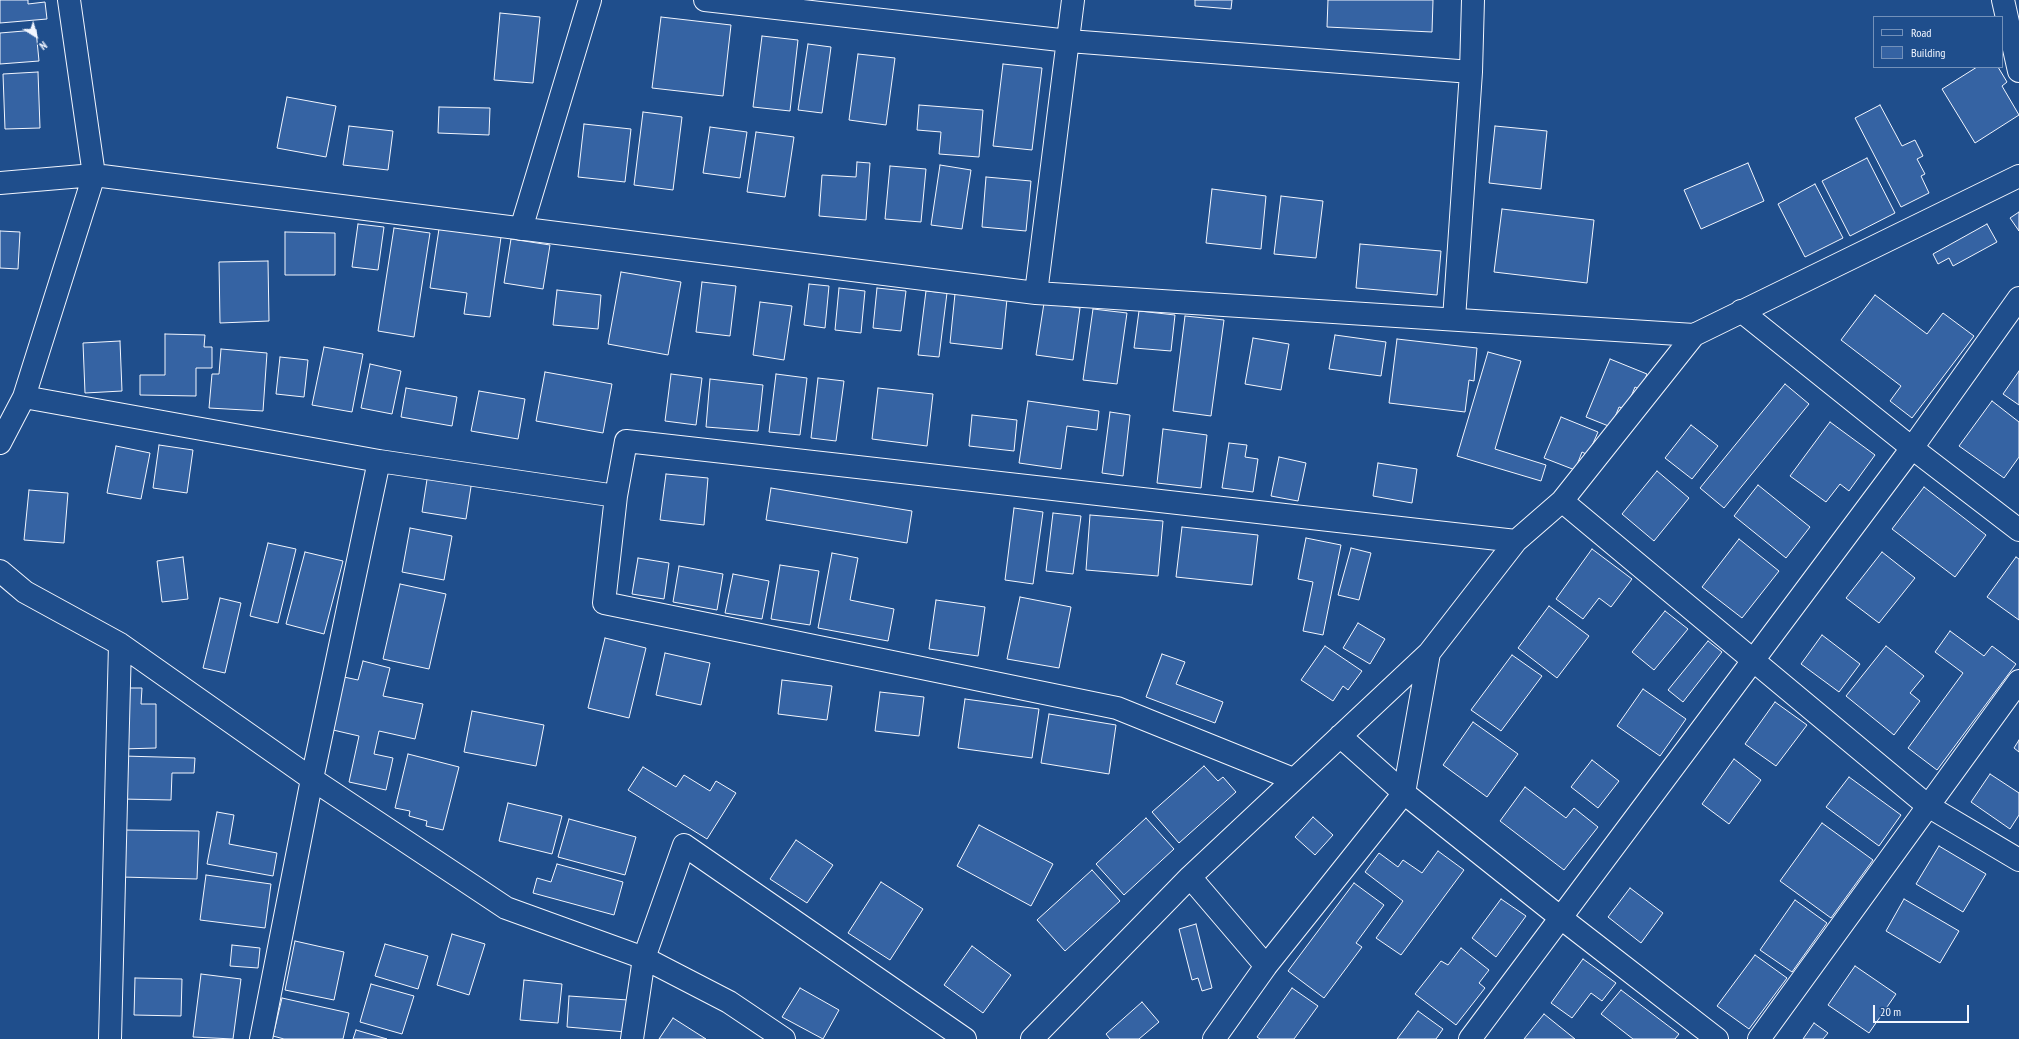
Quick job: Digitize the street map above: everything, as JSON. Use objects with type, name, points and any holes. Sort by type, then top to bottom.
[{"type":"street","points":[[521,229],[590,0]]},
{"type":"street","points":[[705,0],[1069,40],[1471,72]]},
{"type":"street","points":[[1036,293],[1073,0]]},
{"type":"street","points":[[1454,319],[1471,72],[1473,0]]},
{"type":"street","points":[[2004,0],[2019,71]]},
{"type":"street","points":[[0,443],[24,397],[94,175],[72,3]]},
{"type":"street","points":[[0,183],[94,175],[1036,293],[1694,335]]},
{"type":"street","points":[[1032,1039],[1190,877],[1429,653],[1516,541],[1562,501],[1694,335],[2019,176]]},
{"type":"street","points":[[1470,1039],[1912,448],[2019,298]]},
{"type":"street","points":[[1741,311],[1912,448],[2019,530]]},
{"type":"street","points":[[24,397],[379,460],[616,496]]},
{"type":"street","points":[[1293,779],[1118,708],[604,603],[616,496],[626,441],[1516,541]]},
{"type":"street","points":[[261,1039],[312,779],[379,460]]},
{"type":"street","points":[[1562,501],[1928,806],[2019,860]]},
{"type":"street","points":[[0,571],[25,592],[120,644],[312,779],[506,908],[644,958],[729,1002],[784,1039]]},
{"type":"street","points":[[110,1039],[120,644]]},
{"type":"street","points":[[1214,1039],[1266,966],[1404,793],[1429,653]]},
{"type":"street","points":[[1759,1039],[2019,681]]},
{"type":"street","points":[[1340,736],[1404,793],[1561,918],[1717,1039]]},
{"type":"street","points":[[632,1039],[644,958],[684,845],[965,1039]]},
{"type":"street","points":[[1190,877],[1266,966]]},
{"type":"building","points":[[0,0],[28,0],[28,4],[45,2],[47,19],[0,23]]},
{"type":"building","points":[[1195,0],[1232,0],[1231,9],[1195,6]]},
{"type":"building","points":[[1328,0],[1433,0],[1432,32],[1327,27]]},
{"type":"building","points":[[500,13],[540,17],[533,83],[494,80]]},
{"type":"building","points":[[661,17],[731,25],[723,96],[652,88]]},
{"type":"building","points":[[36,30],[39,61],[0,64],[0,33]]},
{"type":"building","points":[[762,36],[798,40],[790,111],[753,107]]},
{"type":"building","points":[[808,44],[831,47],[822,113],[798,110]]},
{"type":"building","points":[[858,54],[895,58],[886,125],[849,120]]},
{"type":"building","points":[[1003,64],[1042,68],[1032,150],[993,146]]},
{"type":"building","points":[[1975,68],[1999,68],[2007,82],[2002,86],[2019,115],[1975,143],[1942,89]]},
{"type":"building","points":[[38,72],[40,128],[5,129],[3,74]]},
{"type":"building","points":[[287,97],[336,106],[326,157],[277,148]]},
{"type":"building","points":[[919,105],[983,110],[979,157],[939,154],[941,132],[917,130]]},
{"type":"building","points":[[1880,105],[1902,146],[1915,140],[1923,156],[1917,159],[1925,174],[1921,176],[1929,193],[1901,207],[1855,118]]},
{"type":"building","points":[[439,107],[490,108],[489,135],[438,133]]},
{"type":"building","points":[[643,112],[682,117],[673,190],[634,185]]},
{"type":"building","points":[[584,124],[631,129],[625,182],[578,177]]},
{"type":"building","points":[[349,126],[393,131],[388,170],[343,165]]},
{"type":"building","points":[[1495,126],[1547,131],[1541,189],[1489,183]]},
{"type":"building","points":[[710,127],[747,132],[740,178],[703,173]]},
{"type":"building","points":[[756,132],[794,137],[785,197],[747,192]]},
{"type":"building","points":[[1867,158],[1895,213],[1850,236],[1822,181]]},
{"type":"building","points":[[857,162],[870,163],[866,220],[819,216],[822,175],[856,177]]},
{"type":"building","points":[[1748,163],[1764,201],[1701,229],[1684,190]]},
{"type":"building","points":[[940,165],[971,170],[962,229],[931,225]]},
{"type":"building","points":[[890,166],[926,169],[921,222],[885,219]]},
{"type":"building","points":[[986,177],[1031,181],[1026,231],[982,227]]},
{"type":"building","points":[[1815,184],[1843,238],[1805,257],[1778,204]]},
{"type":"building","points":[[1212,189],[1266,196],[1261,249],[1206,243]]},
{"type":"building","points":[[1281,196],[1323,201],[1316,258],[1274,254]]},
{"type":"building","points":[[1502,209],[1594,220],[1587,283],[1494,272]]},
{"type":"building","points":[[2019,212],[2019,231],[2010,218]]},
{"type":"building","points":[[358,224],[384,227],[378,270],[352,267]]},
{"type":"building","points":[[1987,224],[1997,242],[1953,266],[1949,258],[1938,264],[1933,254]]},
{"type":"building","points":[[394,228],[430,233],[414,337],[378,331]]},
{"type":"building","points":[[439,229],[501,237],[490,317],[464,314],[467,293],[430,288]]},
{"type":"building","points":[[0,231],[20,232],[18,269],[0,268]]},
{"type":"building","points":[[285,232],[335,233],[335,275],[285,275]]},
{"type":"building","points":[[511,239],[550,245],[543,289],[504,283]]},
{"type":"building","points":[[1360,244],[1441,251],[1437,295],[1356,288]]},
{"type":"building","points":[[268,261],[269,321],[220,323],[219,262]]},
{"type":"building","points":[[621,272],[681,282],[668,355],[608,344]]},
{"type":"building","points":[[702,282],[736,286],[730,336],[696,332]]},
{"type":"building","points":[[809,284],[829,286],[825,328],[804,325]]},
{"type":"building","points":[[839,288],[865,291],[861,333],[835,330]]},
{"type":"building","points":[[877,288],[906,291],[901,331],[873,328]]},
{"type":"building","points":[[557,290],[601,295],[598,329],[553,325]]},
{"type":"building","points":[[926,291],[947,293],[939,357],[918,355]]},
{"type":"building","points":[[955,294],[1007,299],[1002,349],[950,343]]},
{"type":"building","points":[[1875,295],[1927,334],[1943,313],[1974,336],[1912,418],[1890,401],[1901,386],[1841,340]]},
{"type":"building","points":[[760,302],[792,306],[784,360],[753,355]]},
{"type":"building","points":[[1044,303],[1080,308],[1073,360],[1036,355]]},
{"type":"building","points":[[1093,309],[1127,313],[1117,384],[1083,380]]},
{"type":"building","points":[[1139,311],[1175,315],[1171,351],[1134,348]]},
{"type":"building","points":[[1185,316],[1224,320],[1211,416],[1173,411]]},
{"type":"building","points":[[165,334],[205,335],[204,347],[212,347],[212,368],[196,368],[196,396],[140,395],[140,375],[165,375]]},
{"type":"building","points":[[1335,335],[1386,342],[1381,376],[1329,369]]},
{"type":"building","points":[[1253,338],[1289,344],[1281,390],[1245,384]]},
{"type":"building","points":[[1397,339],[1477,348],[1474,381],[1469,380],[1465,412],[1389,403]]},
{"type":"building","points":[[120,341],[122,391],[85,393],[83,343]]},
{"type":"building","points":[[324,347],[363,354],[352,412],[312,405]]},
{"type":"building","points":[[221,349],[267,353],[263,411],[209,408],[212,374],[219,374]]},
{"type":"building","points":[[1488,352],[1521,361],[1495,449],[1546,465],[1541,481],[1457,456]]},
{"type":"building","points":[[280,357],[308,360],[304,397],[276,394]]},
{"type":"building","points":[[1610,359],[1647,374],[1641,390],[1635,387],[1626,409],[1619,407],[1611,427],[1586,417]]},
{"type":"building","points":[[370,364],[401,371],[392,414],[361,408]]},
{"type":"building","points":[[2019,371],[2019,405],[2003,394]]},
{"type":"building","points":[[545,372],[612,384],[603,433],[536,421]]},
{"type":"building","points":[[671,374],[702,378],[696,425],[665,421]]},
{"type":"building","points":[[776,374],[807,378],[800,435],[769,432]]},
{"type":"building","points":[[818,378],[844,381],[836,441],[811,438]]},
{"type":"building","points":[[710,379],[763,385],[758,431],[706,427]]},
{"type":"building","points":[[1785,384],[1809,404],[1724,508],[1700,488]]},
{"type":"building","points":[[406,388],[457,397],[452,426],[401,417]]},
{"type":"building","points":[[878,388],[933,394],[927,446],[872,439]]},
{"type":"building","points":[[479,391],[525,399],[518,439],[471,431]]},
{"type":"building","points":[[1028,401],[1099,411],[1097,430],[1067,426],[1061,469],[1019,463]]},
{"type":"building","points":[[1992,401],[2019,422],[2019,457],[2004,478],[1959,446]]},
{"type":"building","points":[[1110,412],[1130,415],[1123,476],[1102,473]]},
{"type":"building","points":[[972,415],[1017,420],[1014,451],[969,446]]},
{"type":"building","points":[[1561,417],[1598,432],[1588,455],[1582,452],[1575,470],[1544,458]]},
{"type":"building","points":[[1830,422],[1875,455],[1849,491],[1840,484],[1826,502],[1790,476]]},
{"type":"building","points":[[1691,425],[1718,446],[1692,479],[1665,458]]},
{"type":"building","points":[[1163,429],[1207,435],[1201,488],[1157,483]]},
{"type":"building","points":[[1229,443],[1247,445],[1245,457],[1258,459],[1253,492],[1222,488]]},
{"type":"building","points":[[159,445],[193,450],[187,493],[153,488]]},
{"type":"building","points":[[116,446],[150,453],[141,499],[107,493]]},
{"type":"building","points":[[1279,457],[1306,463],[1298,501],[1271,496]]},
{"type":"building","points":[[1378,463],[1417,469],[1412,503],[1373,496]]},
{"type":"building","points":[[1657,471],[1689,498],[1654,541],[1622,514]]},
{"type":"building","points":[[428,473],[472,480],[466,519],[422,512]]},
{"type":"building","points":[[666,474],[708,478],[704,525],[660,520]]},
{"type":"building","points":[[1758,485],[1810,527],[1786,558],[1734,516]]},
{"type":"building","points":[[1924,487],[1986,535],[1955,577],[1892,529]]},
{"type":"building","points":[[771,488],[912,511],[907,543],[766,520]]},
{"type":"building","points":[[29,490],[68,493],[64,543],[24,540]]},
{"type":"building","points":[[1014,508],[1043,512],[1033,584],[1005,580]]},
{"type":"building","points":[[1053,513],[1081,516],[1073,574],[1046,571]]},
{"type":"building","points":[[1090,515],[1163,521],[1158,576],[1086,570]]},
{"type":"building","points":[[1182,527],[1258,535],[1252,585],[1176,577]]},
{"type":"building","points":[[410,528],[452,536],[444,580],[402,572]]},
{"type":"building","points":[[1306,538],[1341,545],[1323,635],[1303,631],[1313,582],[1298,579]]},
{"type":"building","points":[[1739,539],[1779,571],[1742,618],[1702,587]]},
{"type":"building","points":[[268,543],[296,549],[278,623],[250,616]]},
{"type":"building","points":[[1351,548],[1371,553],[1359,600],[1338,595]]},
{"type":"building","points":[[1592,549],[1632,579],[1611,607],[1599,598],[1583,619],[1556,599]]},
{"type":"building","points":[[305,552],[343,561],[324,634],[286,624]]},
{"type":"building","points":[[1882,552],[1915,578],[1879,623],[1846,598]]},
{"type":"building","points":[[832,553],[858,558],[850,600],[894,609],[888,641],[818,628]]},
{"type":"building","points":[[183,557],[188,599],[162,602],[157,561]]},
{"type":"building","points":[[2016,557],[2019,559],[2019,620],[1987,597]]},
{"type":"building","points":[[638,558],[669,563],[664,599],[632,594]]},
{"type":"building","points":[[780,565],[819,571],[810,625],[771,619]]},
{"type":"building","points":[[679,566],[723,574],[717,610],[673,602]]},
{"type":"building","points":[[733,574],[769,581],[762,619],[725,613]]},
{"type":"building","points":[[400,584],[446,594],[429,669],[383,659]]},
{"type":"building","points":[[1020,597],[1071,607],[1059,668],[1007,659]]},
{"type":"building","points":[[220,598],[241,603],[225,673],[203,668]]},
{"type":"building","points":[[936,600],[985,607],[978,656],[929,649]]},
{"type":"building","points":[[1549,606],[1589,636],[1557,678],[1518,648]]},
{"type":"building","points":[[1665,611],[1688,629],[1654,670],[1632,652]]},
{"type":"building","points":[[1358,623],[1385,639],[1370,664],[1343,648]]},
{"type":"building","points":[[1950,631],[1984,656],[1992,646],[2016,664],[1937,770],[1908,748],[1963,673],[1935,652]]},
{"type":"building","points":[[1822,635],[1860,664],[1839,692],[1801,664]]},
{"type":"building","points":[[605,638],[646,648],[629,718],[588,708]]},
{"type":"building","points":[[1708,641],[1722,652],[1683,702],[1668,690]]},
{"type":"building","points":[[1325,646],[1362,671],[1348,690],[1343,686],[1333,701],[1301,680]]},
{"type":"building","points":[[1886,646],[1924,676],[1910,693],[1920,701],[1894,735],[1846,696]]},
{"type":"building","points":[[665,653],[710,663],[701,705],[656,695]]},
{"type":"building","points":[[1162,654],[1185,662],[1176,684],[1223,702],[1215,723],[1146,697]]},
{"type":"building","points":[[1512,655],[1542,676],[1501,731],[1471,710]]},
{"type":"building","points":[[363,661],[390,668],[383,696],[423,704],[415,739],[379,731],[374,754],[393,758],[386,790],[349,782],[359,736],[333,730],[344,677],[358,680]]},
{"type":"building","points":[[782,680],[832,686],[827,720],[778,714]]},
{"type":"building","points":[[122,688],[142,688],[141,704],[156,704],[156,748],[122,749]]},
{"type":"building","points":[[1643,689],[1686,719],[1660,756],[1617,726]]},
{"type":"building","points":[[880,692],[924,697],[919,736],[875,731]]},
{"type":"building","points":[[965,699],[1039,709],[1032,758],[958,748]]},
{"type":"building","points":[[1775,702],[1807,725],[1776,766],[1745,744]]},
{"type":"building","points":[[472,711],[544,725],[536,766],[464,752]]},
{"type":"building","points":[[1049,714],[1116,725],[1109,774],[1041,763]]},
{"type":"building","points":[[1473,722],[1518,754],[1487,797],[1443,765]]},
{"type":"building","points":[[2019,740],[2019,752],[2014,748]]},
{"type":"building","points":[[408,754],[459,767],[443,830],[426,826],[427,821],[409,816],[410,811],[395,808]]},
{"type":"building","points":[[123,756],[195,758],[194,773],[172,773],[171,800],[121,799]]},
{"type":"building","points":[[1734,759],[1761,780],[1729,824],[1702,804]]},
{"type":"building","points":[[1592,760],[1619,781],[1598,808],[1571,787]]},
{"type":"building","points":[[1204,766],[1218,781],[1223,777],[1236,792],[1179,843],[1152,812]]},
{"type":"building","points":[[643,767],[676,787],[684,775],[710,791],[716,781],[736,793],[707,839],[628,790]]},
{"type":"building","points":[[1990,774],[2019,793],[2019,815],[2010,829],[1971,802]]},
{"type":"building","points":[[1849,777],[1901,815],[1879,846],[1826,807]]},
{"type":"building","points":[[1525,787],[1566,818],[1574,808],[1598,827],[1564,870],[1500,821]]},
{"type":"building","points":[[508,803],[562,816],[552,854],[499,841]]},
{"type":"building","points":[[217,812],[234,815],[229,844],[277,853],[273,876],[207,864]]},
{"type":"building","points":[[1313,817],[1333,835],[1315,855],[1295,837]]},
{"type":"building","points":[[1146,818],[1174,849],[1124,895],[1096,864]]},
{"type":"building","points":[[569,819],[636,837],[625,875],[558,857]]},
{"type":"building","points":[[1822,823],[1873,860],[1831,918],[1780,881]]},
{"type":"building","points":[[979,825],[1053,864],[1031,906],[957,866]]},
{"type":"building","points":[[123,830],[199,831],[197,879],[121,877]]},
{"type":"building","points":[[796,840],[833,865],[807,903],[770,879]]},
{"type":"building","points":[[1939,846],[1986,874],[1963,912],[1916,884]]},
{"type":"building","points":[[1438,851],[1464,870],[1401,955],[1376,938],[1403,901],[1365,872],[1379,853],[1398,867],[1403,860],[1422,873]]},
{"type":"building","points":[[557,864],[623,882],[614,915],[533,893],[537,878],[551,882]]},
{"type":"building","points":[[1092,870],[1120,901],[1065,951],[1037,920]]},
{"type":"building","points":[[206,875],[271,884],[265,928],[200,920]]},
{"type":"building","points":[[881,882],[923,909],[890,960],[848,933]]},
{"type":"building","points":[[1354,883],[1384,905],[1356,943],[1362,947],[1324,998],[1288,971]]},
{"type":"building","points":[[1630,888],[1663,913],[1641,943],[1608,917]]},
{"type":"building","points":[[1501,899],[1526,916],[1496,957],[1472,938]]},
{"type":"building","points":[[1904,899],[1959,931],[1940,963],[1886,931]]},
{"type":"building","points":[[1795,900],[1827,923],[1792,972],[1760,950]]},
{"type":"building","points":[[1196,924],[1212,988],[1202,991],[1198,978],[1192,980],[1179,929]]},
{"type":"building","points":[[452,934],[485,944],[469,995],[437,985]]},
{"type":"building","points":[[295,941],[344,952],[334,1000],[285,990]]},
{"type":"building","points":[[385,944],[428,956],[418,989],[375,976]]},
{"type":"building","points":[[232,945],[260,948],[258,968],[230,966]]},
{"type":"building","points":[[972,946],[1011,975],[983,1013],[944,985]]},
{"type":"building","points":[[1461,948],[1489,970],[1479,983],[1485,988],[1456,1025],[1415,994],[1441,961],[1448,965]]},
{"type":"building","points":[[1755,955],[1787,978],[1749,1029],[1717,1006]]},
{"type":"building","points":[[1583,959],[1616,983],[1602,1001],[1591,993],[1572,1018],[1551,1003]]},
{"type":"building","points":[[1855,966],[1896,994],[1869,1033],[1828,1005]]},
{"type":"building","points":[[201,974],[241,979],[233,1039],[193,1037]]},
{"type":"building","points":[[135,978],[182,979],[181,1016],[134,1015]]},
{"type":"building","points":[[524,980],[562,984],[558,1023],[520,1020]]},
{"type":"building","points":[[371,984],[414,996],[402,1034],[360,1022]]},
{"type":"building","points":[[800,988],[839,1010],[823,1039],[782,1017]]},
{"type":"building","points":[[1292,988],[1318,1006],[1294,1039],[1260,1039],[1257,1037]]},
{"type":"building","points":[[1621,990],[1679,1034],[1675,1039],[1633,1039],[1601,1014]]},
{"type":"building","points":[[569,996],[628,1000],[626,1032],[567,1027]]},
{"type":"building","points":[[282,998],[349,1013],[343,1039],[284,1039],[273,1036]]},
{"type":"building","points":[[1142,1002],[1159,1022],[1139,1039],[1110,1039],[1106,1034]]},
{"type":"building","points":[[1418,1011],[1443,1029],[1436,1039],[1397,1039]]},
{"type":"building","points":[[1544,1014],[1575,1039],[1524,1039]]},
{"type":"building","points":[[673,1018],[706,1039],[659,1039]]},
{"type":"building","points":[[1814,1023],[1828,1033],[1823,1039],[1803,1039]]},
{"type":"building","points":[[356,1030],[387,1039],[353,1039]]}]
